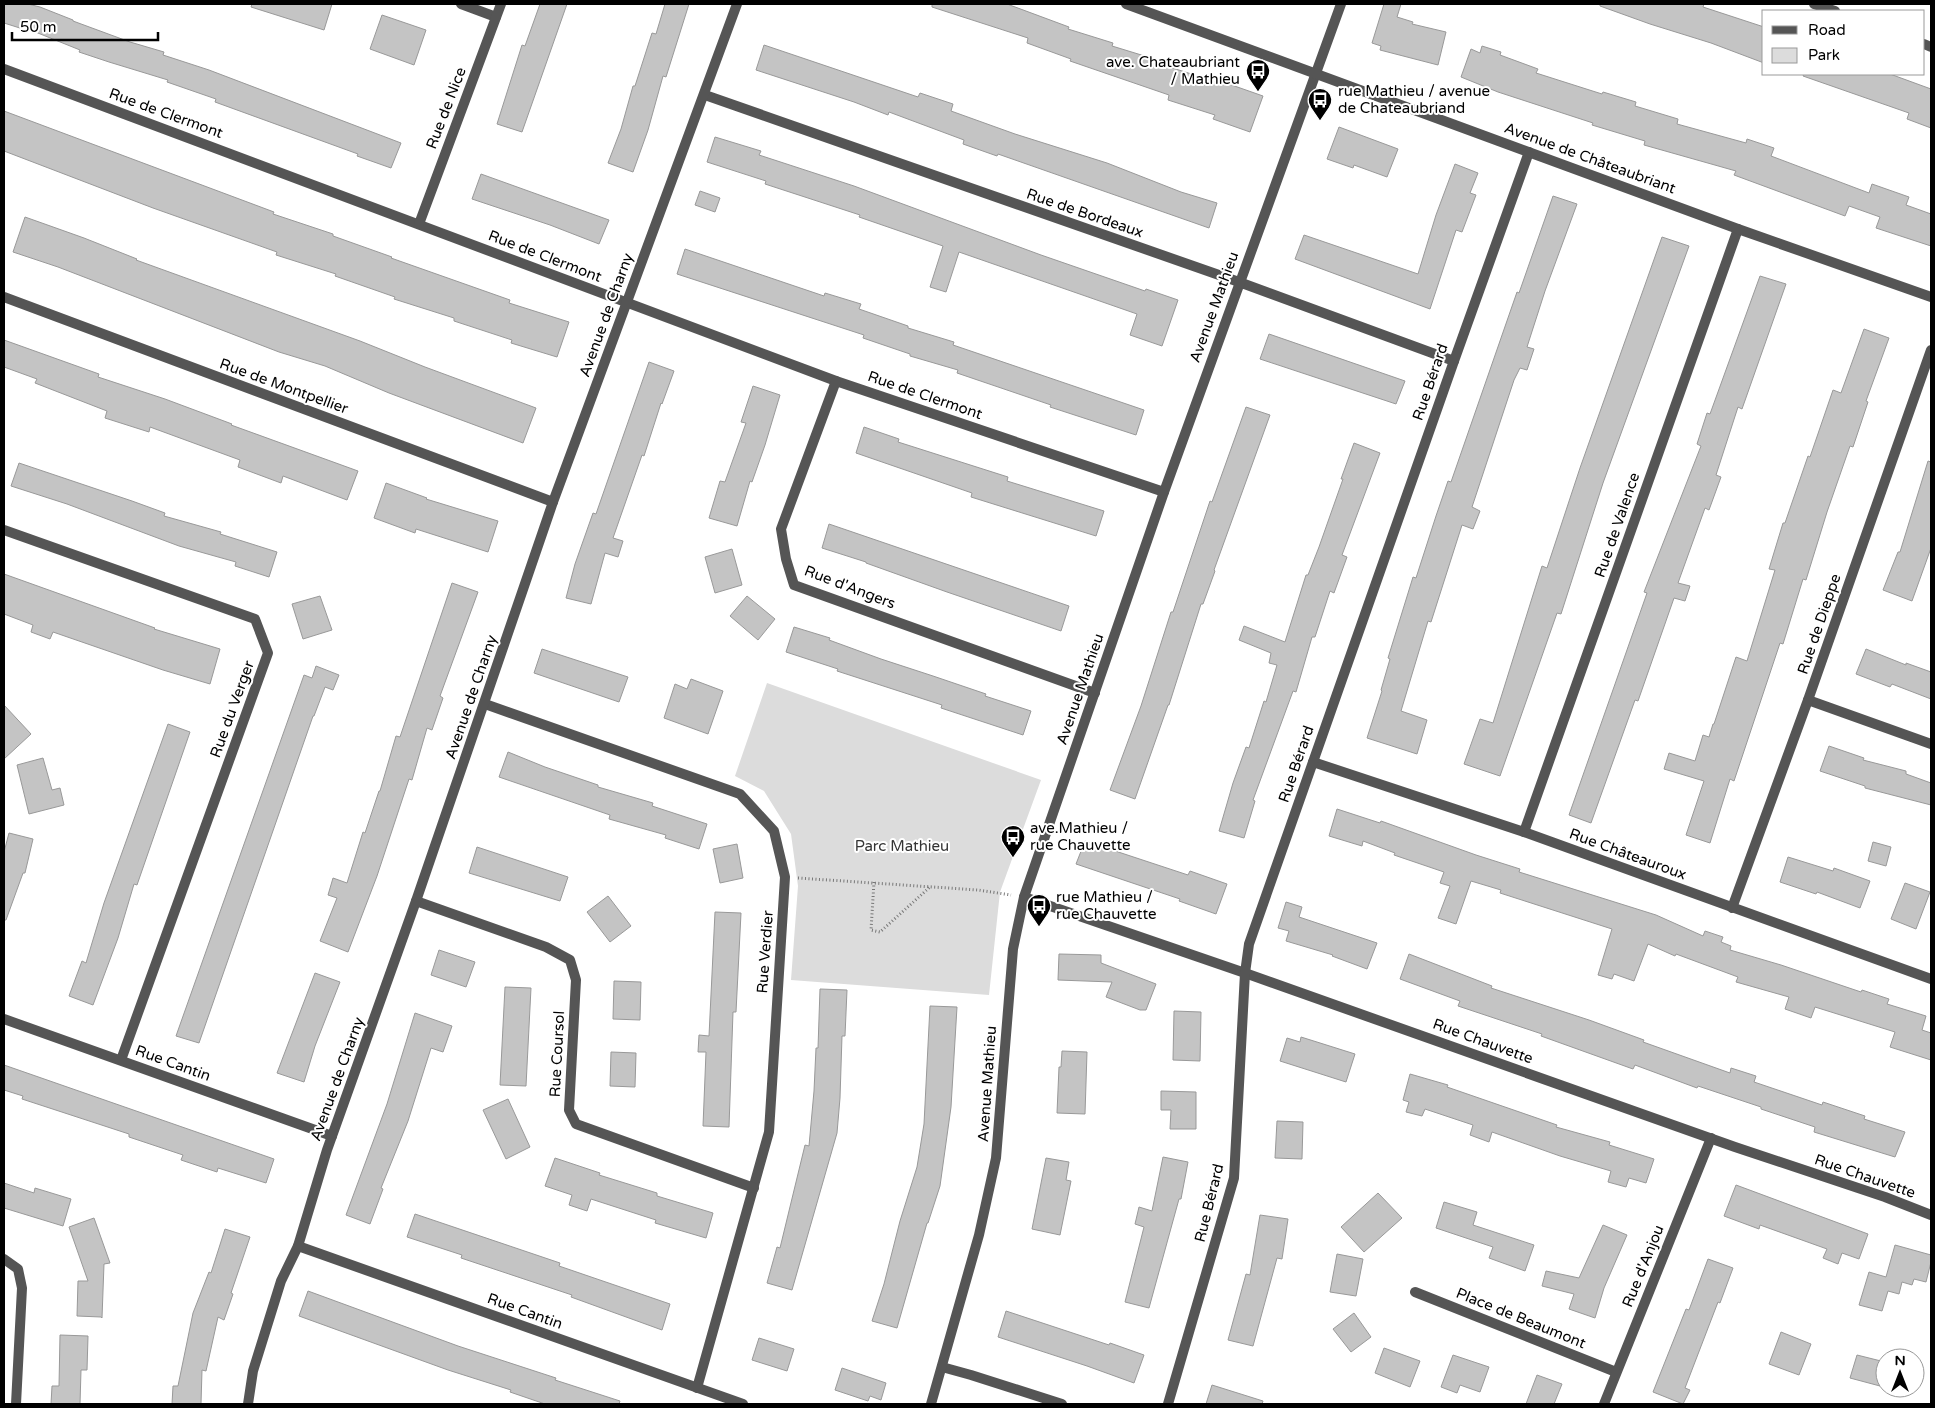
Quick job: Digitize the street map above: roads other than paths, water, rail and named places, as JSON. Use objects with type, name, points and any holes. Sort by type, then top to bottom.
[{"type":"street","points":[[461,4],[496,17]]},
{"type":"street","name":"Rue de Nice","points":[[419,224],[501,4]]},
{"type":"street","name":"Avenue de Charny","points":[[248,1404],[253,1371],[281,1281],[298,1246],[332,1136],[485,704],[553,502],[626,302],[705,95],[737,4]]},
{"type":"street","name":"Avenue de Châteaubriant","points":[[1126,4],[1738,228],[1931,296]]},
{"type":"street","name":"Avenue Mathieu","points":[[931,1404],[979,1235],[996,1158],[1013,949],[1024,898],[1164,492],[1340,4]]},
{"type":"street","points":[[1815,4],[1832,10]]},
{"type":"street","name":"Rue de Clermont","points":[[4,69],[836,381],[1164,492]]},
{"type":"street","name":"Rue de Bordeaux","points":[[705,95],[1239,282],[1454,361]]},
{"type":"street","name":"Rue Bérard","points":[[1168,1404],[1234,1178],[1245,973],[1249,944],[1529,152]]},
{"type":"street","name":"Rue de Valence","points":[[1524,832],[1738,228]]},
{"type":"street","name":"Rue de Montpellier","points":[[4,297],[553,502]]},
{"type":"street","name":"Rue de Dieppe","points":[[1732,908],[1808,700],[1931,350]]},
{"type":"street","name":"Rue d'Angers","points":[[836,381],[782,530],[786,559],[794,584],[1095,693]]},
{"type":"street","name":"Rue du Verger","points":[[4,530],[255,619],[268,653],[121,1060]]},
{"type":"street","points":[[1808,700],[1931,744]]},
{"type":"street","name":"Rue Verdier","points":[[485,704],[740,794],[774,831],[785,877],[769,1132],[697,1388]]},
{"type":"street","name":"Rue Châteauroux","points":[[1312,762],[1524,832],[1931,979]]},
{"type":"street","name":"Rue Chauvette","points":[[1024,898],[1245,973],[1711,1138],[1885,1197],[1931,1215]]},
{"type":"street","name":"Rue Coursol","points":[[416,901],[546,947],[570,960],[576,980],[569,1110],[576,1124],[754,1188]]},
{"type":"street","name":"Rue Cantin","points":[[4,1019],[332,1136]]},
{"type":"street","name":"Rue d'Anjou","points":[[1604,1404],[1711,1138]]},
{"type":"street","name":"Rue Cantin","points":[[298,1246],[743,1404]]},
{"type":"street","points":[[4,1259],[18,1269],[22,1288],[16,1404]]},
{"type":"street","name":"Place de Beaumont","points":[[1414,1292],[1616,1372]]},
{"type":"street","points":[[942,1367],[1062,1404]]},
{"type":"place","name":"ave. Chateaubriant / Mathieu","points":[[1258,92]]},
{"type":"place","name":"rue Mathieu / avenue de Chateaubriand","points":[[1320,121]]},
{"type":"place","name":"ave.Mathieu / rue Chauvette","points":[[1013,858]]},
{"type":"place","name":"rue Mathieu / rue Chauvette","points":[[1039,927]]},
{"type":"park label","name":"Parc Mathieu","points":[[902,846]]}]
